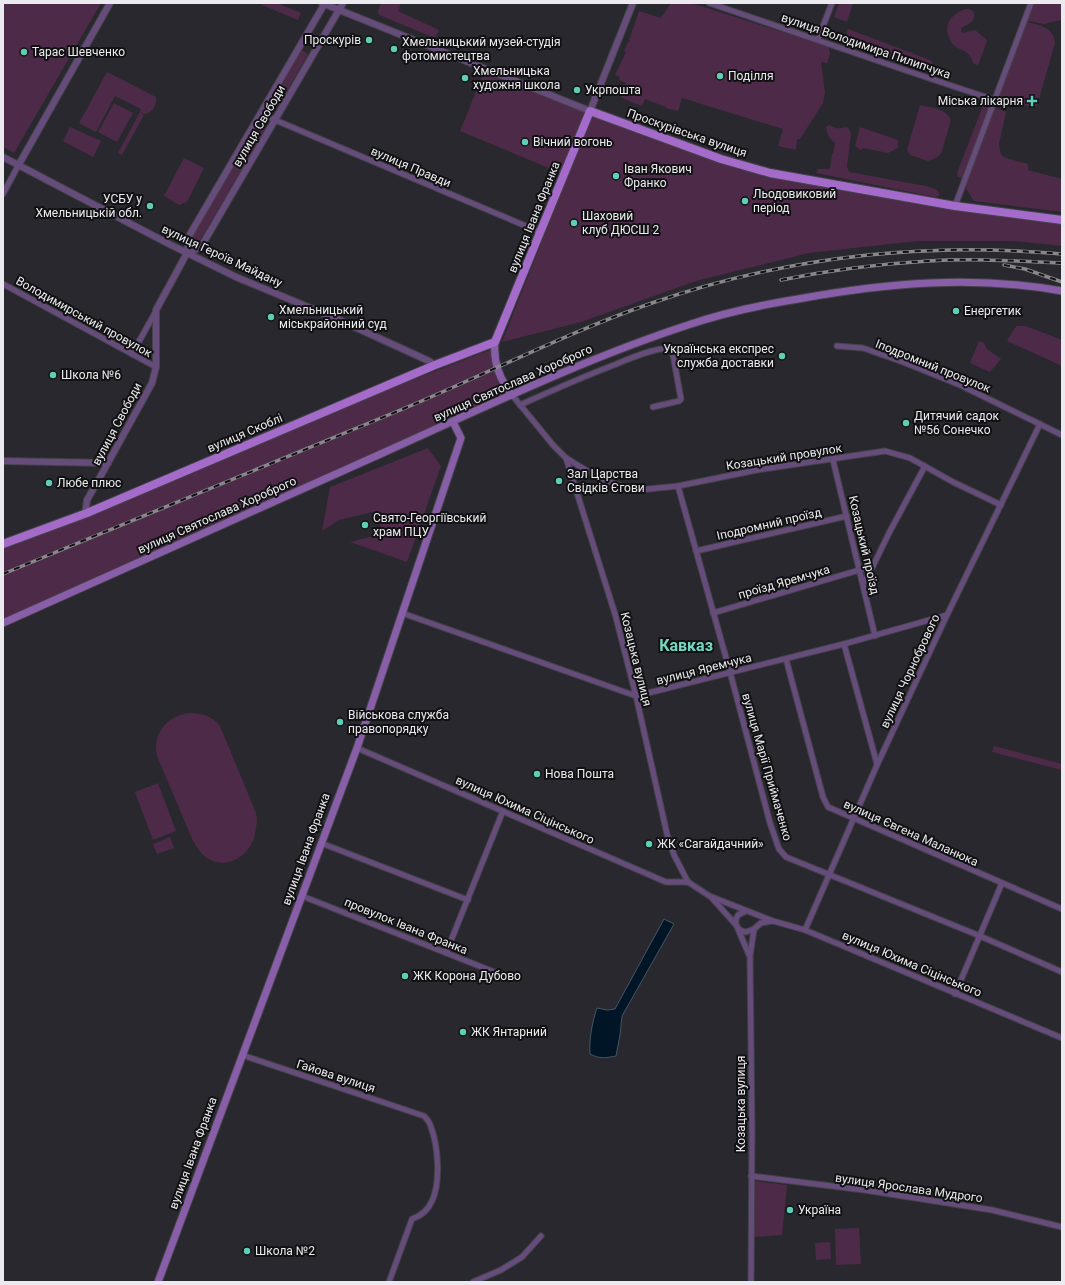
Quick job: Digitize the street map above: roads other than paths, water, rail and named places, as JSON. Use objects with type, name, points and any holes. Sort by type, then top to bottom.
[{"type":"main road","name":"Проскурівська вулиця","points":[[590,111],[721,159],[770,173],[955,206],[1062,220]]},
{"type":"main road","name":"вулиця Івана Франка","points":[[512,395],[503,380],[497,365],[495,342],[590,111]]},
{"type":"main road","name":"вулиця Святослава Хороброго","points":[[3,623],[512,395],[600,357],[688,324],[746,309],[781,302],[874,287],[956,282],[1000,283],[1062,291]]},
{"type":"main road","name":"вулиця Скоблі","points":[[3,544],[87,513],[495,342]]},
{"type":"main road","name":"вулиця Івана Франка","points":[[158,1282],[357,748],[461,438],[453,422]]},
{"type":"street","points":[[3,194],[110,3]]},
{"type":"street","name":"вулиця Свободи","points":[[87,513],[87,500],[149,388],[156,367],[156,310],[187,253],[189,236],[324,3]]},
{"type":"street","name":"Проскурівська вулиця","points":[[324,3],[590,111]]},
{"type":"street","name":"вулиця Свободи","points":[[187,253],[201,247],[343,3]]},
{"type":"street","name":"вулиця Івана Франка","points":[[590,111],[633,3]]},
{"type":"street","name":"вулиця Володимира Пилипчука","points":[[709,3],[818,39],[922,77],[995,100]]},
{"type":"street","points":[[818,39],[832,3]]},
{"type":"street","points":[[955,206],[1031,3]]},
{"type":"street","name":"вулиця Правди","points":[[261,113],[540,232]]},
{"type":"street","name":"вулиця Героїв Майдану","points":[[3,157],[236,277],[351,326],[429,361],[435,366]]},
{"type":"street","name":"Володимирський провулок","points":[[3,284],[156,367]]},
{"type":"street","points":[[132,354],[156,310]]},
{"type":"street","name":"Іподромний провулок","points":[[837,346],[863,348],[903,362],[960,385],[1062,435]]},
{"type":"street","points":[[520,405],[631,358],[655,350],[670,348],[672,349],[681,399],[679,401],[653,407]]},
{"type":"street","name":"Козацька вулиця","points":[[512,395],[553,445],[566,458],[615,614],[636,696],[667,834],[674,855],[688,882],[711,897],[737,927],[750,957],[751,1282]]},
{"type":"street","name":"вулиця Чорнобрового","points":[[805,930],[854,818],[947,616],[1040,424]]},
{"type":"street","name":"Козацький провулок","points":[[566,458],[597,477],[621,486],[639,490],[678,486],[757,470],[885,452],[910,458],[953,482],[1000,504]]},
{"type":"street","name":"Козацький проїзд","points":[[833,460],[875,636]]},
{"type":"street","points":[[3,461],[108,463]]},
{"type":"street","points":[[863,583],[925,466]]},
{"type":"street","name":"вулиця Марії Приймаченко","points":[[678,486],[770,823],[779,849],[786,857],[980,936],[1062,972]]},
{"type":"street","name":"Іподромний проїзд","points":[[696,551],[847,516]]},
{"type":"street","name":"проїзд Яремчука","points":[[713,613],[873,566]]},
{"type":"street","points":[[402,613],[636,696]]},
{"type":"street","name":"вулиця Яремчука","points":[[636,696],[786,659],[947,616]]},
{"type":"street","points":[[844,644],[878,765]]},
{"type":"street","name":"вулиця Євгена Маланюка","points":[[786,659],[823,797],[828,807],[1062,909]]},
{"type":"street","name":"вулиця Юхима Сіцінського","points":[[357,748],[666,882],[688,882]]},
{"type":"street","points":[[446,953],[503,811]]},
{"type":"street","points":[[322,843],[468,900]]},
{"type":"street","points":[[956,994],[1002,883]]},
{"type":"street","name":"провулок Івана Франка","points":[[302,896],[502,975]]},
{"type":"street","name":"вулиця Юхима Сіцінського","points":[[711,897],[773,921],[805,930],[1062,1038]]},
{"type":"street","points":[[750,957],[755,928],[756,918],[749,912],[741,913],[737,917],[737,927],[746,932],[755,928],[761,923],[773,921]]},
{"type":"street","name":"Гайова вулиця","points":[[242,1055],[424,1116],[431,1125],[437,1164],[436,1189],[432,1201],[427,1209],[420,1216],[412,1219],[389,1282]]},
{"type":"street","name":"вулиця Ярослава Мудрого","points":[[751,1176],[864,1190],[992,1210],[1062,1227]]},
{"type":"street","points":[[473,1282],[501,1270],[522,1257],[541,1236]]},
{"type":"water","points":[[664,919],[674,924],[622,1016],[616,1056],[603,1058],[590,1054],[591,1031],[597,1008],[607,1010],[615,1009]]},
{"type":"railway","points":[[3,574],[430,398],[556,341],[620,315],[688,291],[761,272],[874,254],[912,251],[964,250],[1006,250],[1062,254]]},
{"type":"railway","points":[[781,280],[854,268],[928,261],[979,260],[1062,263]]},
{"type":"railway","points":[[1004,265],[1025,269],[1062,282]]},
{"type":"place","name":"Проскурів","points":[[369,40]]},
{"type":"place","name":"Хмельницький музей-студія фотомистецтва","points":[[394,49]]},
{"type":"place","name":"Тарас Шевченко","points":[[24,52]]},
{"type":"place","name":"Поділля","points":[[720,76]]},
{"type":"place","name":"Хмельницька художня школа","points":[[465,78]]},
{"type":"place","name":"Укрпошта","points":[[577,90]]},
{"type":"place","name":"Міська лікарня","points":[[1032,101]]},
{"type":"place","name":"Вічний вогонь","points":[[525,142]]},
{"type":"place","name":"Іван Якович Франко","points":[[616,176]]},
{"type":"place","name":"Льодовиковий період","points":[[745,201]]},
{"type":"place","name":"УСБУ у Хмельницькій обл.","points":[[150,206]]},
{"type":"place","name":"Шаховий клуб ДЮСШ 2","points":[[574,223]]},
{"type":"place","name":"Енергетик","points":[[956,311]]},
{"type":"place","name":"Хмельницький міськрайонний суд","points":[[271,317]]},
{"type":"place","name":"Українська експрес служба доставки","points":[[782,356]]},
{"type":"place","name":"Школа №6","points":[[53,375]]},
{"type":"place","name":"Дитячий садок №56 Сонечко","points":[[906,423]]},
{"type":"place","name":"Зал Царства Свідків Єгови","points":[[559,481]]},
{"type":"place","name":"Любе плюс","points":[[49,483]]},
{"type":"place","name":"Свято-Георгіївський храм ПЦУ","points":[[365,525]]},
{"type":"place","name":"Військова служба правопорядку","points":[[340,722]]},
{"type":"place","name":"Нова Пошта","points":[[537,774]]},
{"type":"place","name":"ЖК «Сагайдачний»","points":[[649,844]]},
{"type":"place","name":"ЖК Корона Дубово","points":[[405,976]]},
{"type":"place","name":"ЖК Янтарний","points":[[463,1032]]},
{"type":"place","name":"Україна","points":[[790,1210]]},
{"type":"place","name":"Школа №2","points":[[247,1251]]},
{"type":"district","name":"Кавказ","points":[[686,645]]}]
